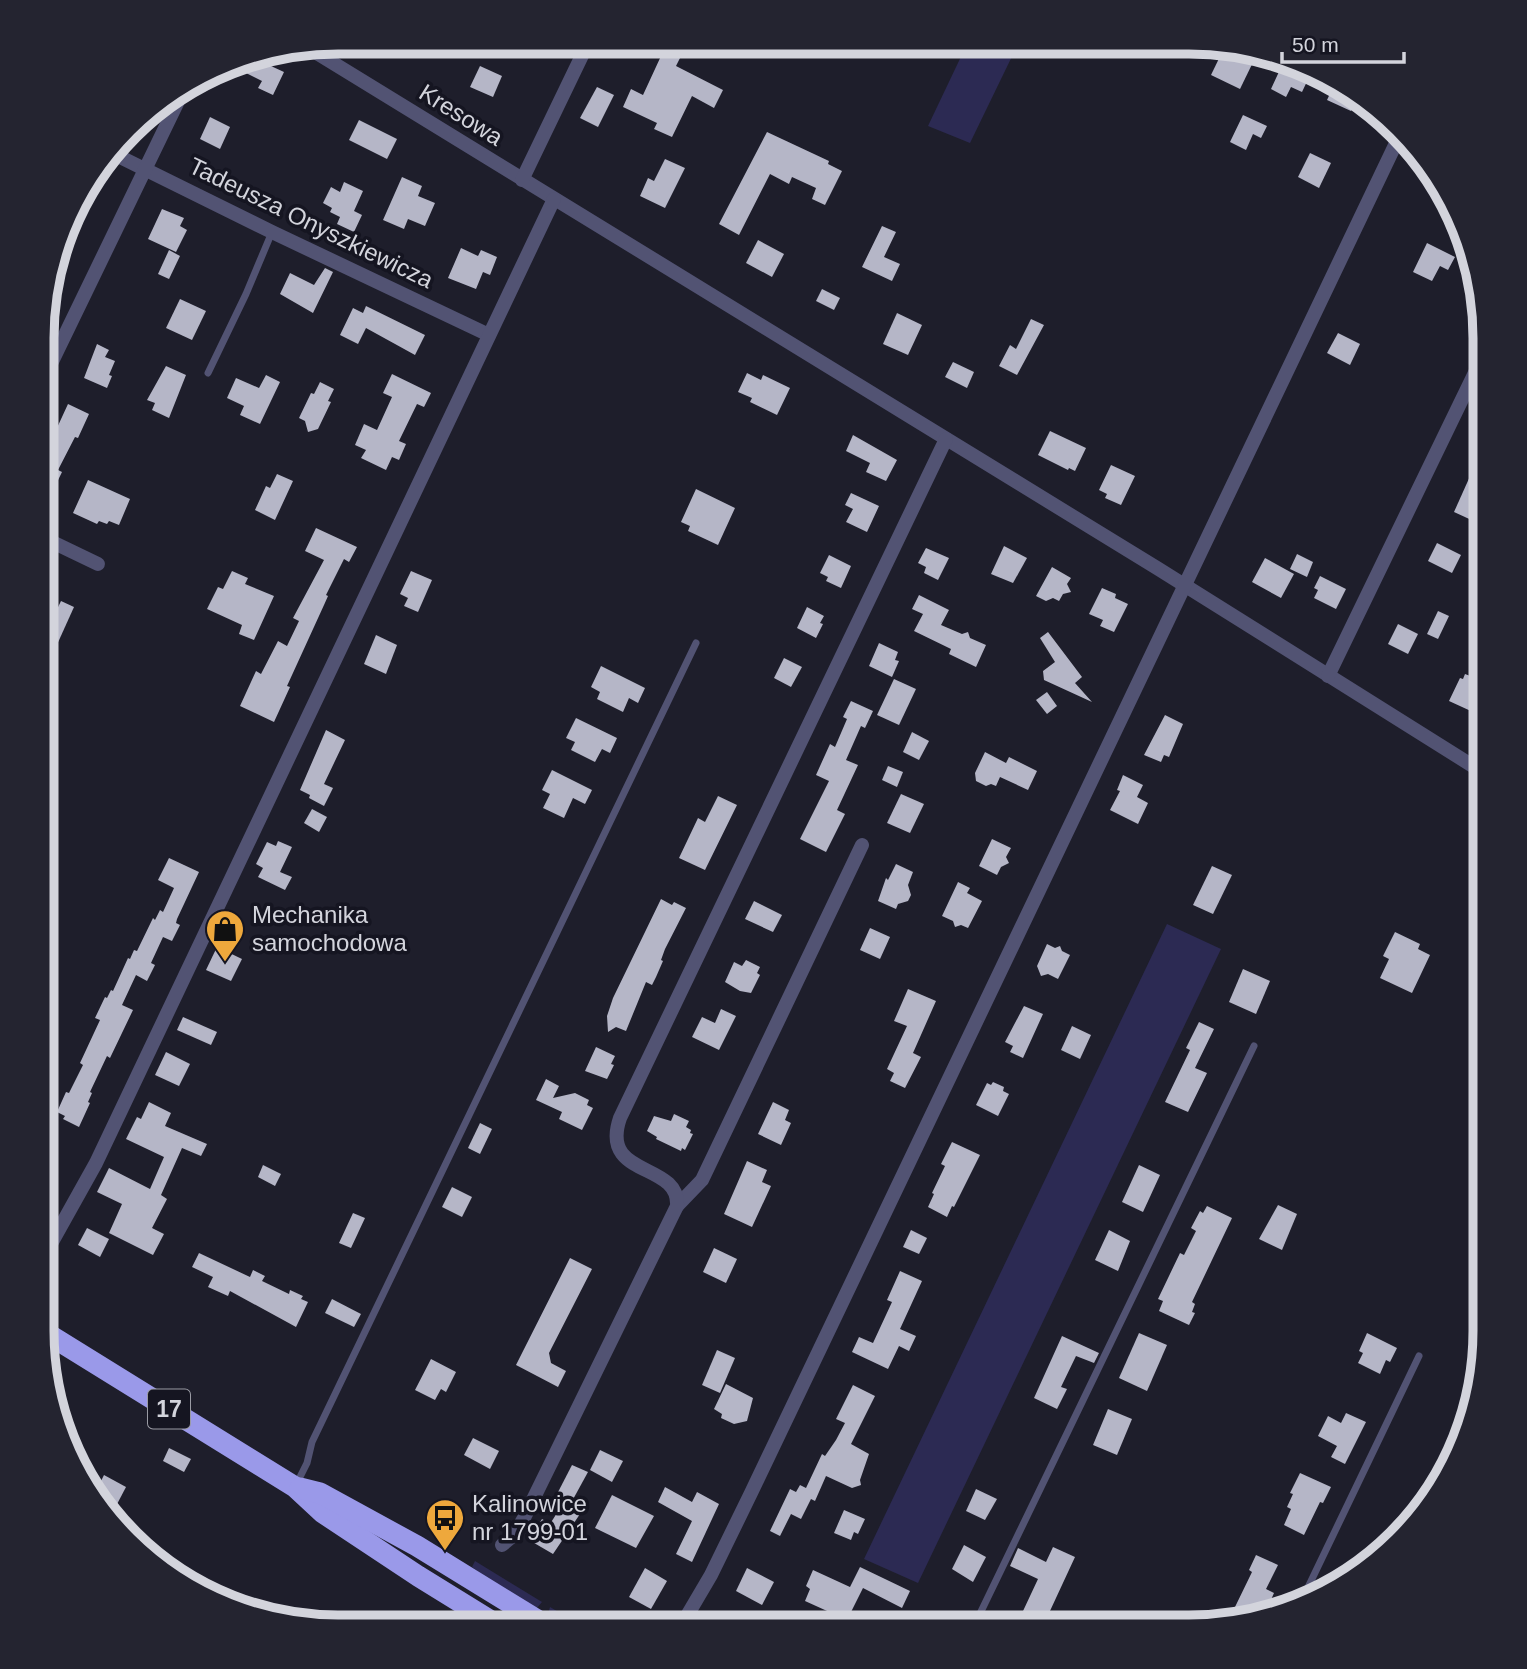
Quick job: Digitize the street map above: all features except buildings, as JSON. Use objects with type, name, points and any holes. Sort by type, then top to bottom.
[{"type":"highway","name":"17","points":[[54,1339],[295,1487],[323,1513],[482,1615]]},
{"type":"highway","name":"17","points":[[295,1487],[320,1493],[356,1512],[529,1615]]},
{"type":"street","points":[[522,180],[583,54]]},
{"type":"street","name":"Kresowa","points":[[320,55],[1473,766]]},
{"type":"street","points":[[54,357],[176,105]]},
{"type":"street","points":[[689,1615],[745,1504],[1396,144]]},
{"type":"street","name":"Tadeusza Onyszkiewicza","points":[[120,157],[489,335]]},
{"type":"street","points":[[54,1238],[96,1163],[554,199]]},
{"type":"street","points":[[1328,676],[1473,377]]},
{"type":"street","points":[[677,1206],[676,1195],[663,1180],[620,1153],[616,1134],[620,1118],[946,439]]},
{"type":"street","points":[[54,543],[98,565]]},
{"type":"street","points":[[502,1545],[514,1534],[524,1518],[677,1206],[702,1180],[862,845]]},
{"type":"lane","points":[[208,373],[272,232]]},
{"type":"lane","points":[[295,1487],[307,1463],[312,1442],[696,643]]},
{"type":"lane","points":[[979,1615],[1254,1046]]},
{"type":"lane","points":[[1307,1589],[1419,1356]]},
{"type":"shaded area","points":[[962,54],[1013,54],[970,143],[928,126]]},
{"type":"shaded area","points":[[1167,924],[1221,949],[918,1583],[864,1559]]},
{"type":"shaded area","points":[[475,1561],[542,1602],[536,1609],[507,1593],[472,1567]]},
{"type":"shaded area","points":[[550,1607],[563,1615],[548,1615]]},
{"type":"place","name":"Mechanika samochodowa","points":[[225,963]]},
{"type":"place","name":"Kalinowice nr 1799-01","points":[[445,1552]]}]
